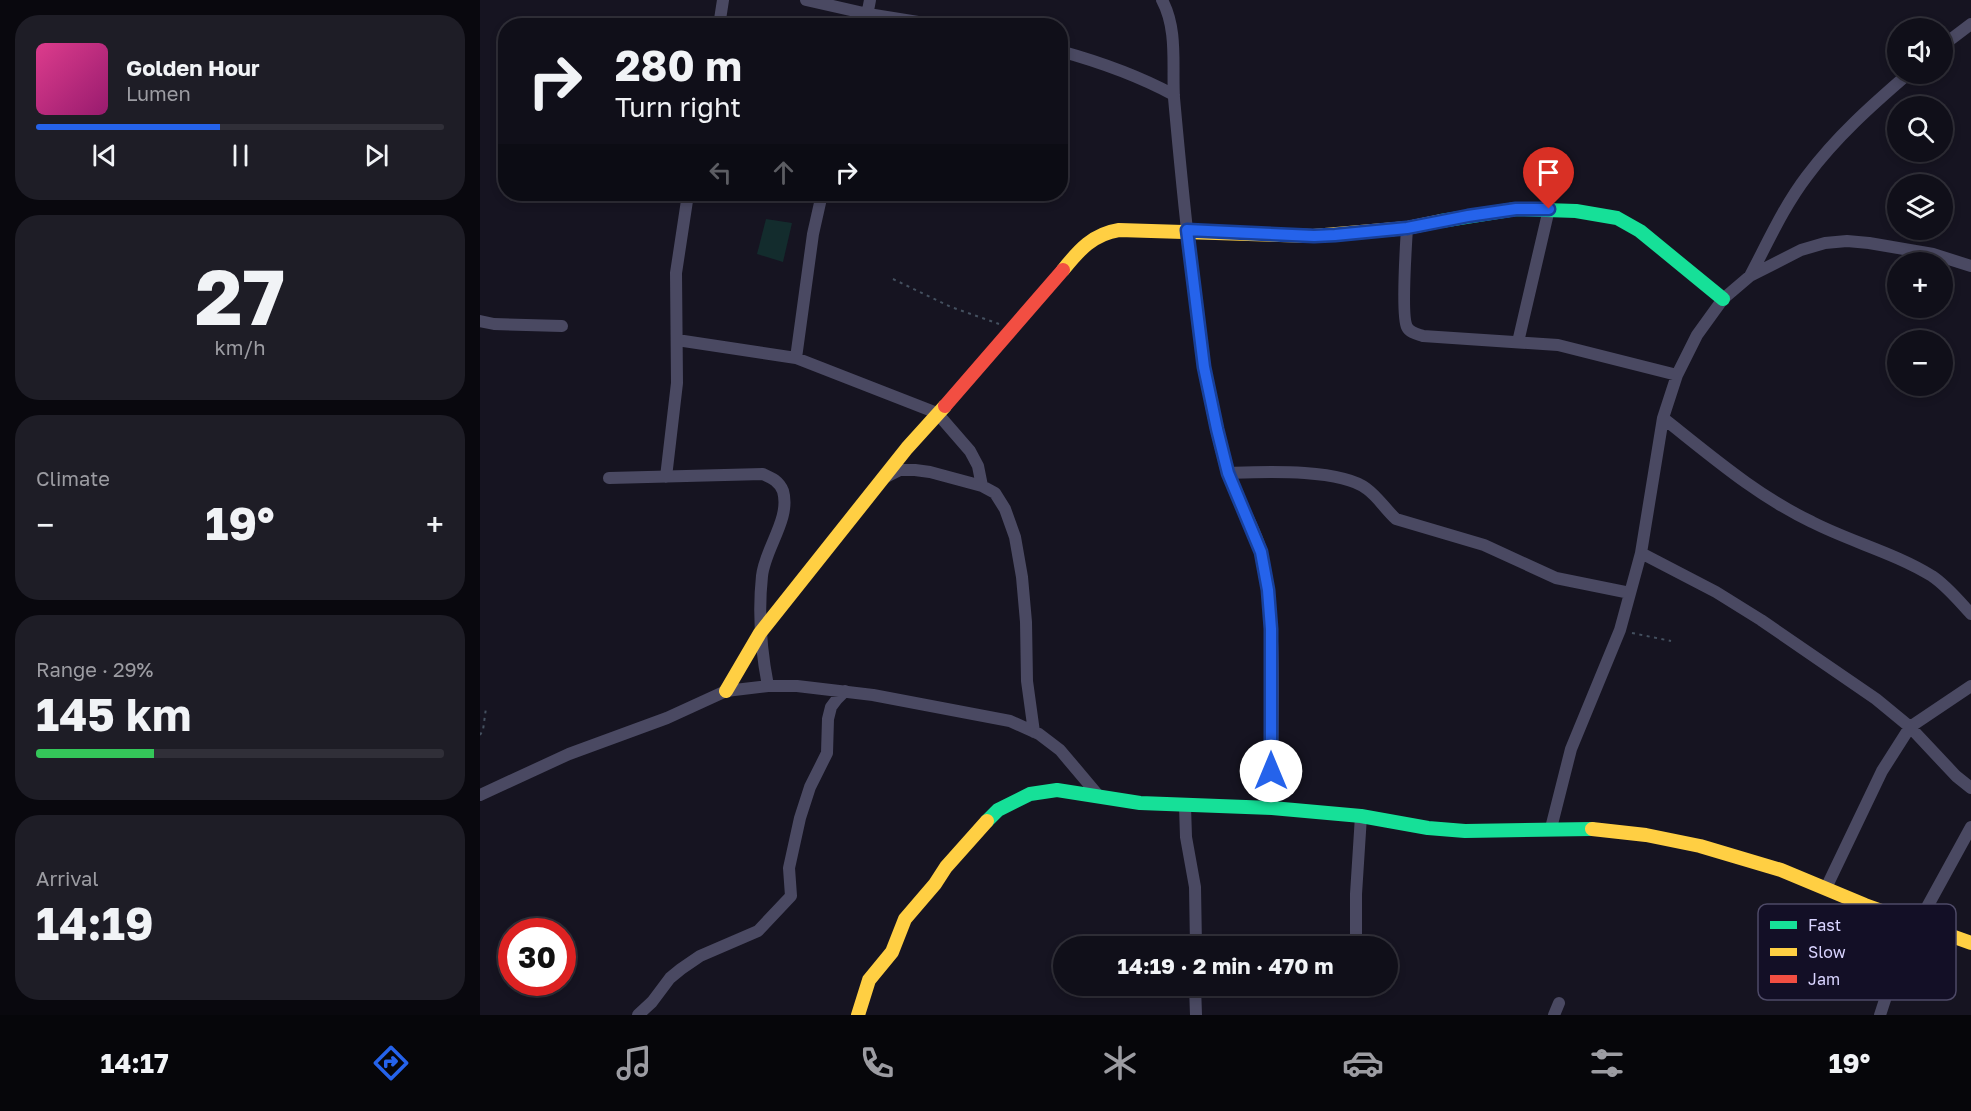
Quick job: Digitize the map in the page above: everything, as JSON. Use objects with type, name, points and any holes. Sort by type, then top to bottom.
[{"type":"street","points":[[720,18],[723,0]]},
{"type":"street","points":[[806,0],[861,18]]},
{"type":"street","points":[[867,18],[870,0]]},
{"type":"street","points":[[1162,0],[1170,14],[1173,37],[1174,95],[1187,230],[1204,367],[1228,473],[1261,552],[1268,590],[1271,629],[1272,808]]},
{"type":"street","points":[[1953,38],[1971,24]]},
{"type":"street","points":[[1068,53],[1108,64],[1174,95]]},
{"type":"street","points":[[1750,276],[1783,212],[1807,175],[1862,114],[1896,84]]},
{"type":"street","points":[[666,477],[677,383],[676,273],[687,201]]},
{"type":"street","points":[[796,358],[813,234],[820,201]]},
{"type":"street","points":[[726,691],[760,633],[883,478],[937,413],[1094,236],[1110,230],[1187,230],[1314,236],[1407,228],[1516,209],[1576,211],[1617,219],[1640,231],[1723,299]]},
{"type":"street","points":[[1518,342],[1549,209]]},
{"type":"street","points":[[1407,228],[1405,311],[1406,326],[1413,333],[1423,336],[1567,347],[1677,375]]},
{"type":"street","points":[[1551,828],[1571,749],[1620,630],[1641,553],[1663,418],[1677,375],[1697,335],[1723,299],[1750,276],[1801,250],[1826,243],[1846,241],[1869,243],[1924,252],[1971,266]]},
{"type":"street","points":[[480,321],[494,324],[562,326]]},
{"type":"street","points":[[677,340],[796,358],[937,413],[970,451],[978,466],[982,486]]},
{"type":"street","points":[[1663,418],[1782,506],[1811,522],[1906,562],[1934,577],[1971,614]]},
{"type":"street","points":[[883,478],[900,470],[915,470],[982,486],[995,493],[1005,509],[1015,537],[1022,577],[1026,622],[1027,681],[1034,732]]},
{"type":"street","points":[[1228,473],[1273,472],[1313,475],[1354,482],[1368,489],[1386,511],[1396,519],[1484,545],[1556,578],[1630,593]]},
{"type":"street","points":[[609,478],[763,474],[775,479],[783,491],[784,510],[767,553],[762,573],[760,633],[768,686]]},
{"type":"street","points":[[1641,553],[1716,592],[1876,699],[1910,727],[1956,776],[1971,788]]},
{"type":"street","points":[[480,795],[569,754],[667,718],[726,691],[768,686],[797,686],[845,691],[1010,721],[1034,732],[1060,750],[1098,795]]},
{"type":"street","points":[[1826,888],[1882,771],[1910,727],[1971,686]]},
{"type":"street","points":[[638,1015],[652,1002],[670,978],[700,956],[758,931],[791,896],[789,868],[800,818],[810,787],[827,753],[828,719],[831,707],[845,691]]},
{"type":"street","points":[[858,1015],[869,980],[892,952],[911,911],[972,836],[998,810],[1030,794],[1057,790],[1140,803],[1272,808],[1361,816],[1428,828],[1465,831],[1605,829],[1700,846],[1781,870],[1863,904]]},
{"type":"street","points":[[1185,806],[1186,837],[1194,887],[1196,936]]},
{"type":"street","points":[[1356,936],[1361,816]]},
{"type":"street","points":[[1929,904],[1971,827]]},
{"type":"street","points":[[1956,937],[1971,943]]},
{"type":"street","points":[[1195,996],[1196,1015]]},
{"type":"street","points":[[1880,1015],[1885,1000]]},
{"type":"street","points":[[1554,1015],[1559,1003]]},
{"type":"path","points":[[892,279],[951,307],[1013,329]]},
{"type":"path","points":[[1620,630],[1671,642]]},
{"type":"path","points":[[480,735],[483,730],[486,708]]},
{"type":"green space","points":[[766,219],[792,223],[783,262],[757,254]]},
{"type":"traffic: fast","points":[[1441,221],[1516,209],[1576,211],[1617,218],[1640,231],[1723,299]]},
{"type":"traffic: fast","points":[[987,821],[998,810],[1030,794],[1057,790],[1140,803],[1272,808],[1361,816],[1428,828],[1465,831],[1592,829]]},
{"type":"traffic: slow","points":[[1063,270],[1087,244],[1102,235],[1119,230],[1313,236],[1407,228],[1441,221]]},
{"type":"traffic: slow","points":[[726,691],[760,633],[907,448],[945,406]]},
{"type":"traffic: slow","points":[[858,1015],[869,980],[892,952],[905,919],[935,884],[946,867],[987,821]]},
{"type":"traffic: slow","points":[[1592,829],[1646,835],[1700,846],[1781,870],[1863,904]]},
{"type":"traffic: slow","points":[[1956,938],[1971,943]]},
{"type":"traffic: jam","points":[[945,406],[1063,270]]},
{"type":"route","points":[[1271,771],[1271,629],[1268,590],[1261,552],[1228,473],[1217,429],[1204,367],[1187,230],[1335,235],[1407,228],[1516,209],[1549,209]]}]
